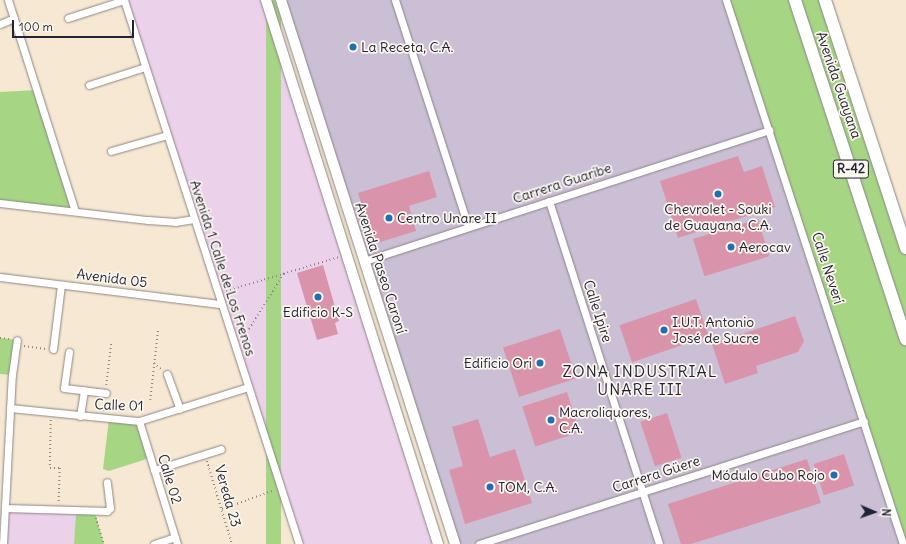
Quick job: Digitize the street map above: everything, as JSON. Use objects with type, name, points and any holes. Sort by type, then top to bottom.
[{"type":"main road","name":"Avenida Guayana","points":[[795,0],[906,339]]},
{"type":"main road","name":"Avenida Guayana","points":[[825,0],[906,248]]},
{"type":"street","points":[[8,0],[75,211]]},
{"type":"street","points":[[68,18],[124,0]]},
{"type":"street","name":"Avenida 1 Calle de Los Frenos","points":[[124,0],[299,544]]},
{"type":"street","name":"Avenida Paseo Caroní","points":[[266,0],[438,544]]},
{"type":"street","name":"Avenida Paseo Caroní","points":[[281,0],[455,544]]},
{"type":"street","points":[[395,0],[468,226]]},
{"type":"street","name":"Calle Neverí","points":[[726,0],[903,544]]},
{"type":"street","points":[[0,24],[14,18]]},
{"type":"street","points":[[89,85],[145,67]]},
{"type":"street","name":"Carrera Guaribe","points":[[364,261],[468,226],[769,130]]},
{"type":"street","points":[[111,151],[167,135]]},
{"type":"street","name":"Calle Ipire","points":[[549,201],[659,544]]},
{"type":"street","points":[[0,203],[167,222],[194,219]]},
{"type":"street","name":"Avenida 05","points":[[0,277],[221,304]]},
{"type":"street","points":[[53,349],[61,285]]},
{"type":"street","points":[[3,544],[10,408],[16,343]]},
{"type":"street","points":[[69,352],[64,388],[106,393]]},
{"type":"street","points":[[167,374],[180,409]]},
{"type":"street","name":"Calle 01","points":[[10,408],[139,421],[248,387]]},
{"type":"street","points":[[80,416],[84,390]]},
{"type":"street","name":"Calle 02","points":[[139,421],[176,540]]},
{"type":"street","name":"Carrera Güere","points":[[479,544],[864,421]]},
{"type":"street","points":[[154,470],[221,449]]},
{"type":"street","points":[[5,508],[95,513],[107,511],[110,508],[108,482]]},
{"type":"street","points":[[154,544],[176,540]]},
{"type":"path","points":[[217,293],[346,254]]},
{"type":"path","points":[[233,342],[249,329],[284,273]]},
{"type":"path","points":[[150,400],[158,329]]},
{"type":"path","points":[[0,338],[16,343],[53,349]]},
{"type":"path","points":[[103,418],[111,343]]},
{"type":"path","points":[[154,363],[167,374]]},
{"type":"path","points":[[52,412],[50,468],[60,468],[58,511]]},
{"type":"path","name":"Vereda 23","points":[[205,454],[232,544]]},
{"type":"path","points":[[222,509],[280,488]]},
{"type":"path","points":[[95,513],[104,544]]},
{"type":"shaded area","points":[[124,0],[266,0],[438,544],[299,544]]},
{"type":"shaded area","points":[[281,0],[728,0],[903,544],[455,544]]},
{"type":"shaded area","points":[[5,508],[76,512],[74,544],[3,544]]},
{"type":"green space","points":[[266,0],[281,0],[281,544],[266,544]]},
{"type":"green space","points":[[728,0],[825,0],[906,248],[906,544]]},
{"type":"green space","points":[[37,90],[75,211],[0,203],[0,92]]},
{"type":"green space","points":[[0,338],[17,340],[12,375],[0,374]]},
{"type":"green space","points":[[109,419],[139,421],[150,458],[109,471],[103,469]]},
{"type":"green space","points":[[76,512],[95,513],[104,544],[74,544]]},
{"type":"building","name":"Chevrolet - Souki de Guayana, C.A.","points":[[738,156],[744,172],[762,166],[775,207],[678,238],[660,181]]},
{"type":"building","name":"Centro Unare II","points":[[429,171],[437,197],[409,206],[416,231],[374,244],[358,193]]},
{"type":"building","name":"Aerocav","points":[[758,219],[769,256],[704,276],[693,239]]},
{"type":"building","name":"Edificio K-S","points":[[323,265],[339,321],[335,323],[338,334],[317,340],[297,273]]},
{"type":"building","name":"I.U.T. Antonio José de Sucre","points":[[696,299],[709,336],[632,362],[619,325]]},
{"type":"building","points":[[795,316],[804,341],[798,352],[756,366],[758,373],[725,384],[712,344]]},
{"type":"building","name":"Edificio Ori","points":[[560,329],[576,378],[519,397],[503,348]]},
{"type":"building","name":"Macroliquores, C.A.","points":[[567,392],[580,432],[535,446],[522,407]]},
{"type":"building","points":[[667,413],[682,458],[655,466],[640,422]]},
{"type":"building","name":"TOM, C.A.","points":[[478,419],[490,457],[515,449],[532,503],[465,524],[449,470],[463,466],[452,427]]},
{"type":"building","name":"Módulo Cubo Rojo","points":[[844,454],[854,485],[824,495],[814,464]]},
{"type":"building","points":[[807,459],[821,503],[691,544],[681,544],[668,504]]},
{"type":"place","name":"La Receta, C.A.","points":[[353,47]]},
{"type":"place","name":"Chevrolet - Souki de Guayana, C.A.","points":[[718,194]]},
{"type":"place","name":"Centro Unare II","points":[[389,218]]},
{"type":"place","name":"Aerocav","points":[[731,247]]},
{"type":"place","name":"Edificio K-S","points":[[318,297]]},
{"type":"place","name":"I.U.T. Antonio José de Sucre","points":[[664,330]]},
{"type":"place","name":"Edificio Ori","points":[[540,363]]},
{"type":"place","name":"Macroliquores, C.A.","points":[[551,420]]},
{"type":"place","name":"Módulo Cubo Rojo","points":[[834,475]]},
{"type":"place","name":"TOM, C.A.","points":[[490,487]]},
{"type":"district","name":"ZONA INDUSTRIAL UNARE III","points":[[640,380]]}]
